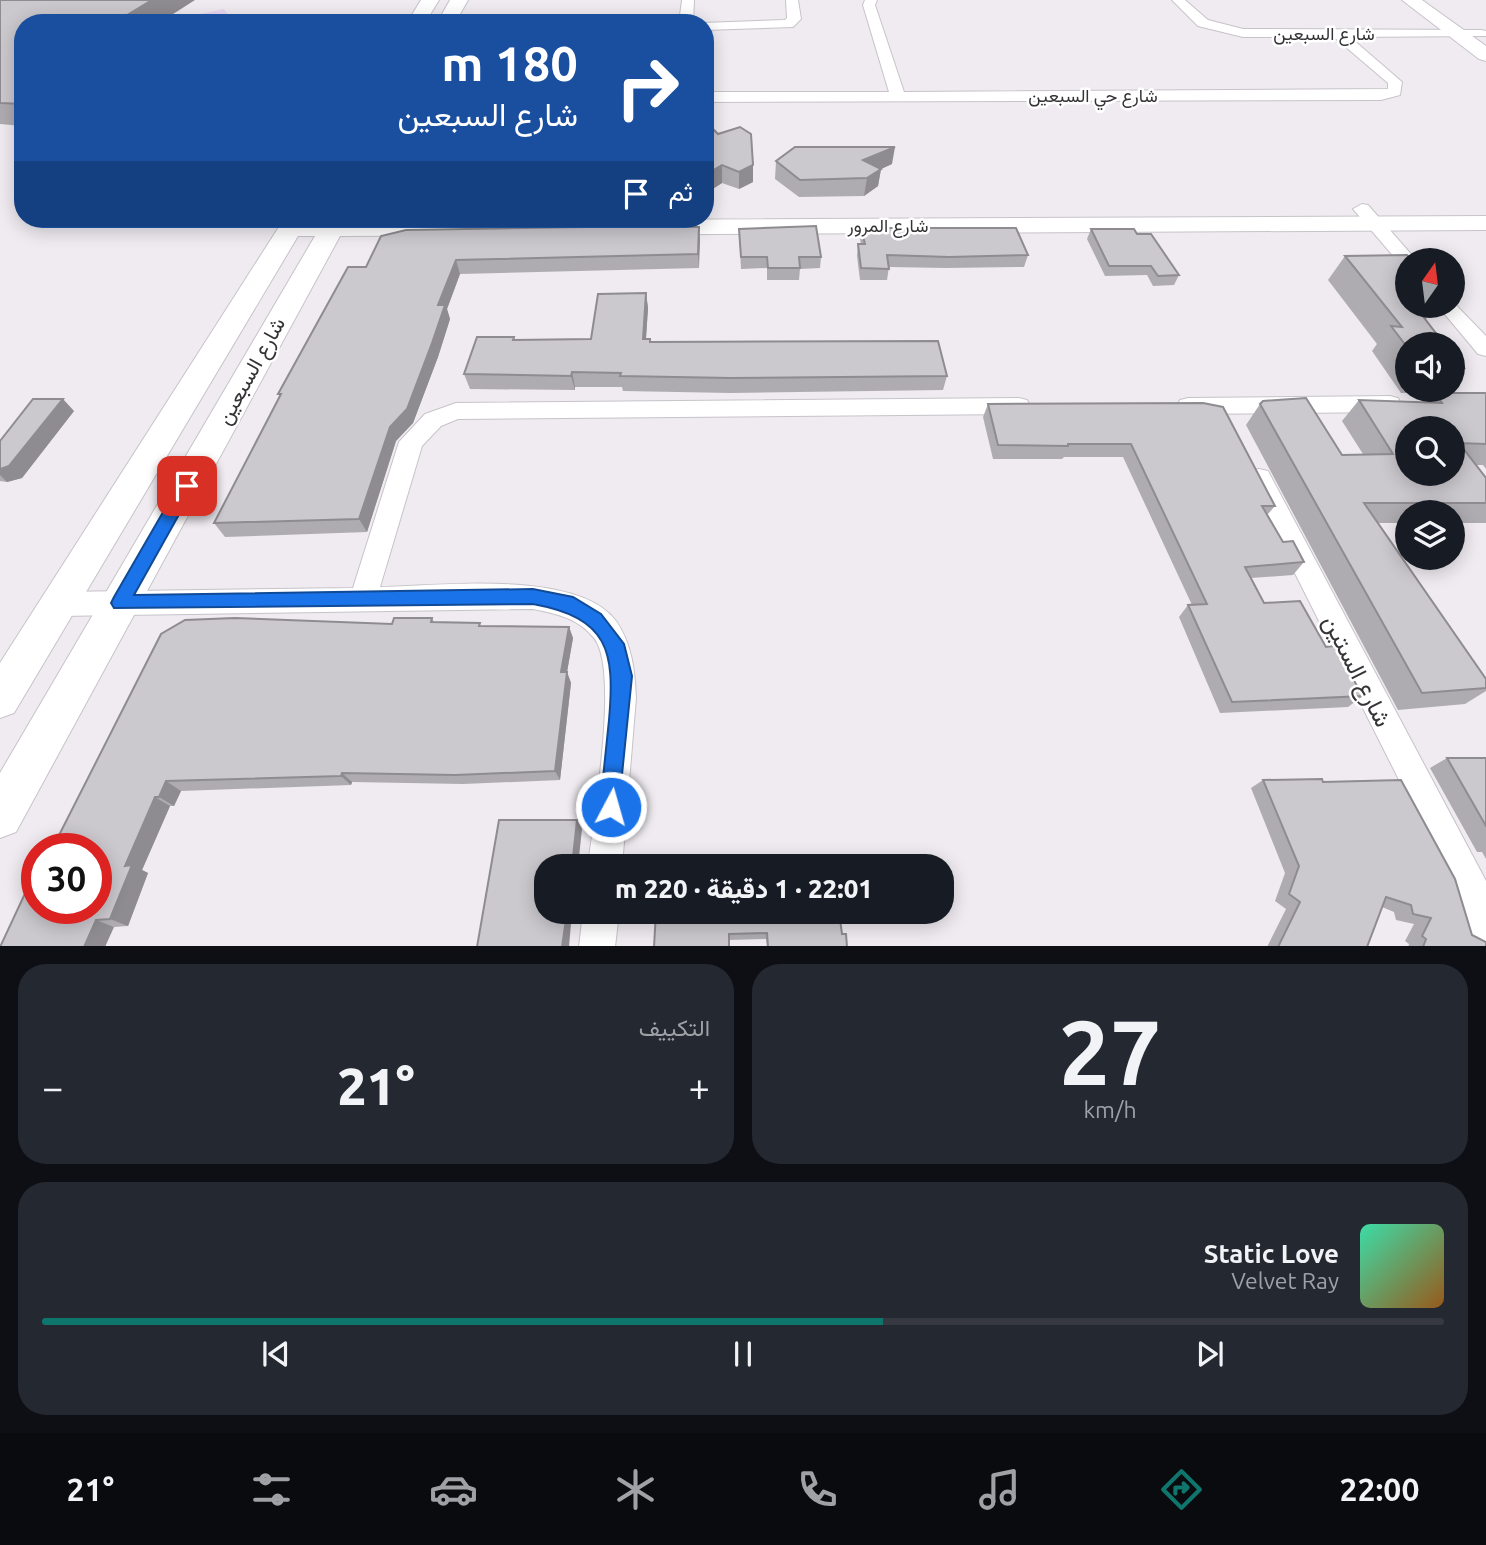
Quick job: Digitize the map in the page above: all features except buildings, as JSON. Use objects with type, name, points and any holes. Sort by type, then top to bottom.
[{"type":"street","points":[[714,26],[788,24],[794,19],[792,0]]},
{"type":"street","points":[[871,0],[869,5],[898,97]]},
{"type":"street","name":"شارع السبعين","points":[[1178,0],[1196,19],[1222,30],[1253,34],[1483,36]]},
{"type":"street","points":[[1411,0],[1486,55]]},
{"type":"street","points":[[1434,0],[1483,36]]},
{"type":"street","name":"شارع حي السبعين","points":[[714,97],[1381,96],[1395,92],[1395,82],[1338,34]]},
{"type":"street","name":"شارع المرور","points":[[714,223],[1368,216],[1486,208]]},
{"type":"street","name":"شارع المرور","points":[[714,212],[1368,216],[1486,223]]},
{"type":"street","points":[[1368,216],[1396,248]]},
{"type":"street","name":"شارع السبعين","points":[[0,699],[291,228]]},
{"type":"street","name":"شارع السبعين","points":[[0,816],[332,228]]},
{"type":"street","points":[[306,275],[322,258],[345,245],[378,233],[413,228]]},
{"type":"street","points":[[1459,318],[1486,349]]},
{"type":"street","points":[[1167,406],[1234,431],[1416,404]]},
{"type":"street","points":[[363,599],[411,442],[433,420],[456,411],[1045,406]]},
{"type":"street","name":"شارع الستين","points":[[1234,431],[1464,873],[1475,898],[1486,938]]},
{"type":"street","points":[[59,604],[550,598],[582,610],[606,631],[617,652],[623,676],[606,854]]},
{"type":"street","points":[[597,946],[600,924]]},
{"type":"shaded area","points":[[224,9],[228,14],[200,14]]},
{"type":"route","points":[[187,486],[120,603],[533,597],[567,603],[595,619],[614,644],[623,676],[611,807]]}]
